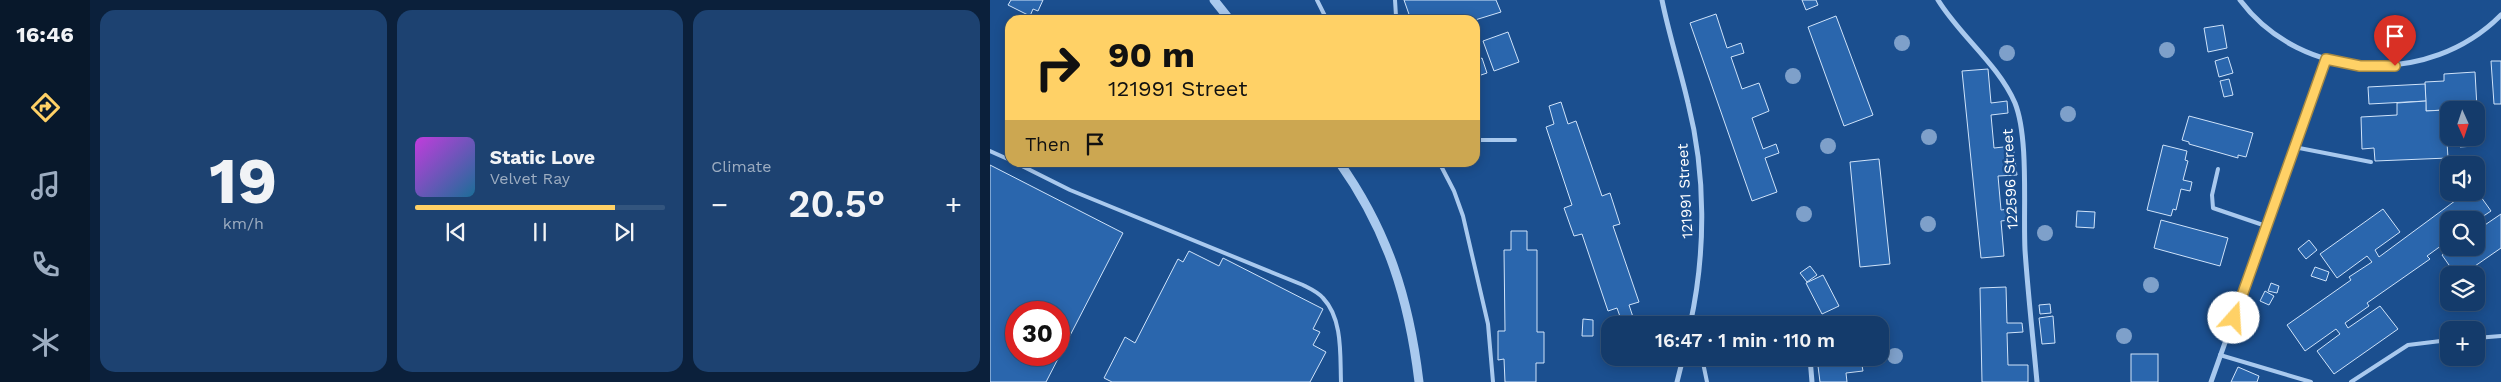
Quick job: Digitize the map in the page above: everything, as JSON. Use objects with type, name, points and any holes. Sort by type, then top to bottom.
[{"type":"street","points":[[1214,0],[1226,15]]},
{"type":"street","name":"121991 Street","points":[[1662,0],[1688,103],[1699,160],[1701,233],[1698,276],[1691,316]]},
{"type":"street","name":"122596 Street","points":[[1938,0],[2006,87],[2018,112],[2022,138],[2025,250],[2036,382]]},
{"type":"street","points":[[2240,0],[2270,30],[2297,47],[2326,59],[2360,66],[2395,66],[2429,59],[2460,46],[2489,26],[2501,15]]},
{"type":"street","points":[[2211,382],[2326,59]]},
{"type":"street","points":[[1342,167],[1374,218],[1392,257],[1406,302],[1419,382]]},
{"type":"street","points":[[1677,382],[1681,366]]},
{"type":"street","points":[[1811,366],[1812,382]]},
{"type":"lane","points":[[1317,0],[1324,15]]},
{"type":"lane","points":[[1394,0],[1396,15]]},
{"type":"lane","points":[[1480,140],[1515,140]]},
{"type":"lane","points":[[2294,147],[2371,162]]},
{"type":"lane","points":[[990,151],[1005,158]]},
{"type":"lane","points":[[1024,167],[1070,190],[1303,284],[1322,296],[1333,311],[1338,332],[1341,382]]},
{"type":"lane","points":[[1442,167],[1454,191],[1463,216],[1488,324],[1493,382]]},
{"type":"lane","points":[[2218,169],[2212,195],[2213,208],[2266,226]]},
{"type":"lane","points":[[2485,337],[2501,336]]},
{"type":"lane","points":[[2351,382],[2408,345],[2440,341]]},
{"type":"lane","points":[[2220,355],[2311,382]]},
{"type":"lane","points":[[1704,366],[1707,382]]},
{"type":"building","points":[[1011,0],[1043,0],[1038,11],[1033,9],[1030,15],[1008,5]]},
{"type":"building","points":[[1404,0],[1496,0],[1501,12],[1480,18],[1480,15],[1409,15]]},
{"type":"building","points":[[1802,0],[1816,0],[1818,5],[1806,10]]},
{"type":"building","points":[[1716,14],[1727,48],[1741,43],[1744,53],[1731,57],[1742,89],[1759,83],[1769,111],[1752,118],[1763,149],[1776,144],[1779,153],[1765,158],[1777,192],[1752,201],[1690,23]]},
{"type":"building","points":[[1836,16],[1873,115],[1844,126],[1808,27]]},
{"type":"building","points":[[2223,25],[2227,48],[2208,52],[2204,28]]},
{"type":"building","points":[[1508,32],[1519,62],[1494,71],[1483,41]]},
{"type":"building","points":[[2228,57],[2233,73],[2219,77],[2215,61]]},
{"type":"building","points":[[1482,58],[1487,73],[1480,75],[1480,59]]},
{"type":"building","points":[[2491,61],[2501,61],[2501,104],[2494,104]]},
{"type":"building","points":[[1988,69],[1991,103],[2007,101],[2008,113],[1991,115],[1994,148],[2013,146],[2017,175],[1998,176],[2001,210],[2017,208],[2018,219],[2001,221],[2004,256],[1981,258],[1962,71]]},
{"type":"building","points":[[2475,72],[2477,101],[2440,101],[2440,110],[2426,111],[2425,82],[2444,81],[2444,74]]},
{"type":"building","points":[[2229,79],[2233,95],[2224,97],[2220,81]]},
{"type":"building","points":[[2425,84],[2426,101],[2369,104],[2368,87]]},
{"type":"building","points":[[2426,101],[2426,111],[2440,110],[2440,146],[2447,146],[2448,156],[2440,156],[2440,158],[2375,161],[2374,148],[2362,149],[2361,117],[2397,115],[2397,103]]},
{"type":"building","points":[[1561,102],[1568,124],[1576,121],[1602,196],[1610,193],[1620,224],[1613,226],[1639,302],[1629,305],[1633,316],[1620,316],[1617,308],[1608,311],[1582,234],[1574,236],[1564,208],[1572,205],[1546,127],[1554,124],[1549,106]]},
{"type":"building","points":[[2189,116],[2253,133],[2246,157],[2238,155],[2238,158],[2189,144],[2189,142],[2182,140]]},
{"type":"building","points":[[2163,145],[2187,151],[2185,160],[2188,161],[2183,180],[2192,182],[2190,191],[2181,189],[2176,210],[2173,209],[2171,216],[2147,210]]},
{"type":"building","points":[[1879,159],[1890,264],[1860,267],[1850,162]]},
{"type":"building","points":[[990,165],[1123,233],[1070,336],[1070,301],[1005,301],[1005,366],[1054,366],[1046,382],[990,382]]},
{"type":"building","points":[[2455,201],[2484,201],[2491,211],[2485,215],[2485,211],[2441,211]]},
{"type":"building","points":[[2383,209],[2400,232],[2375,250],[2379,257],[2440,212],[2440,247],[2427,256],[2430,259],[2367,303],[2369,306],[2345,323],[2348,328],[2380,306],[2398,329],[2334,374],[2317,351],[2340,334],[2336,329],[2305,351],[2287,325],[2351,280],[2349,277],[2372,262],[2367,256],[2337,278],[2320,254]]},
{"type":"building","points":[[2077,211],[2095,212],[2094,228],[2076,227]]},
{"type":"building","points":[[2501,214],[2501,248],[2475,266],[2450,266],[2443,256],[2485,256],[2485,225]]},
{"type":"building","points":[[2161,220],[2228,238],[2220,266],[2154,248]]},
{"type":"building","points":[[1511,231],[1527,231],[1527,250],[1537,250],[1537,332],[1544,332],[1544,363],[1536,363],[1536,382],[1505,382],[1504,359],[1498,360],[1498,331],[1505,331],[1504,250],[1511,250]]},
{"type":"building","points":[[2309,240],[2317,250],[2306,259],[2298,249]]},
{"type":"building","points":[[1189,251],[1219,266],[1223,258],[1323,309],[1313,329],[1320,332],[1313,345],[1326,352],[1310,382],[1112,382],[1104,378],[1125,337],[1135,343],[1178,259],[1183,262]]},
{"type":"building","points":[[1810,266],[1817,275],[1807,282],[1800,273]]},
{"type":"building","points":[[2315,267],[2329,272],[2326,281],[2311,276]]},
{"type":"building","points":[[1823,275],[1839,306],[1822,314],[1806,283]]},
{"type":"building","points":[[2271,283],[2279,286],[2277,293],[2268,291]]},
{"type":"building","points":[[2006,287],[2007,323],[2022,323],[2023,332],[2007,333],[2008,365],[2028,365],[2028,382],[1982,382],[1980,288]]},
{"type":"building","points":[[2265,291],[2274,296],[2269,305],[2260,301]]},
{"type":"building","points":[[2050,304],[2051,313],[2040,314],[2039,305]]},
{"type":"building","points":[[2053,316],[2055,343],[2042,344],[2039,318]]},
{"type":"building","points":[[1583,319],[1593,320],[1593,336],[1582,336]]},
{"type":"building","points":[[2131,354],[2158,354],[2158,382],[2131,382]]},
{"type":"building","points":[[1818,366],[1862,366],[1863,371],[1846,373],[1847,382],[1820,382]]},
{"type":"building","points":[[2238,367],[2259,376],[2257,382],[2231,382]]},
{"type":"route","points":[[2234,318],[2326,59],[2360,66],[2395,66]]}]
